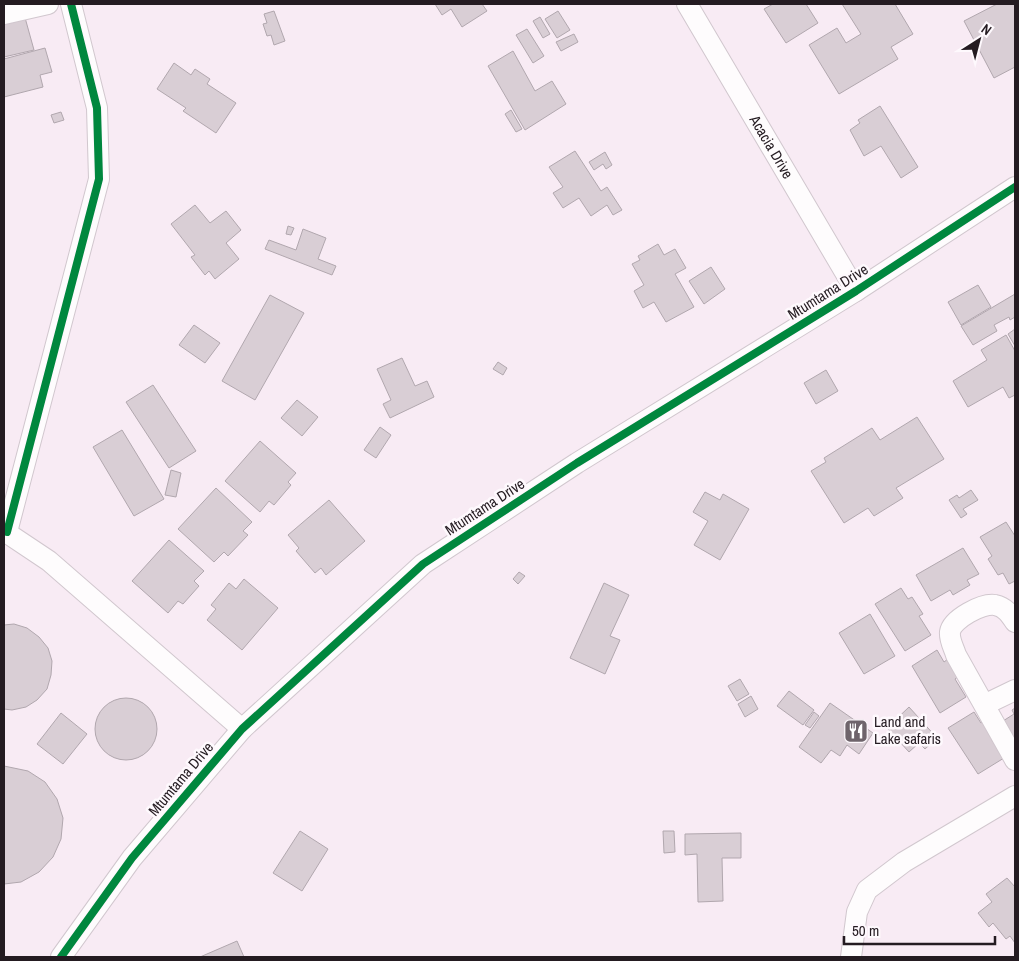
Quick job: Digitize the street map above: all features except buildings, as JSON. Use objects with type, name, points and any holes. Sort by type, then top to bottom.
[{"type":"street","points":[[4,14],[48,4]]},
{"type":"street","points":[[71,4],[97,108],[99,178],[5,532],[49,560],[242,729]]},
{"type":"street","name":"Acacia Drive","points":[[687,4],[856,291]]},
{"type":"street","name":"Mtumtama Drive","points":[[61,957],[132,858],[242,729],[423,564],[577,463],[856,291],[1015,187]]},
{"type":"street","points":[[1015,622],[1009,611],[995,605],[982,606],[955,621],[950,630],[950,638],[956,655],[986,704],[1015,760]]},
{"type":"street","points":[[986,704],[1015,690]]},
{"type":"street","points":[[852,957],[857,912],[867,890],[904,862],[1015,796]]},
{"type":"cycle path","points":[[7,532],[99,179],[97,108],[71,4]]},
{"type":"cycle path","points":[[61,957],[132,858],[242,729],[423,564],[577,463],[856,291],[1015,187]]},
{"type":"place","name":"Land and Lake safaris","points":[[856,731]]}]
